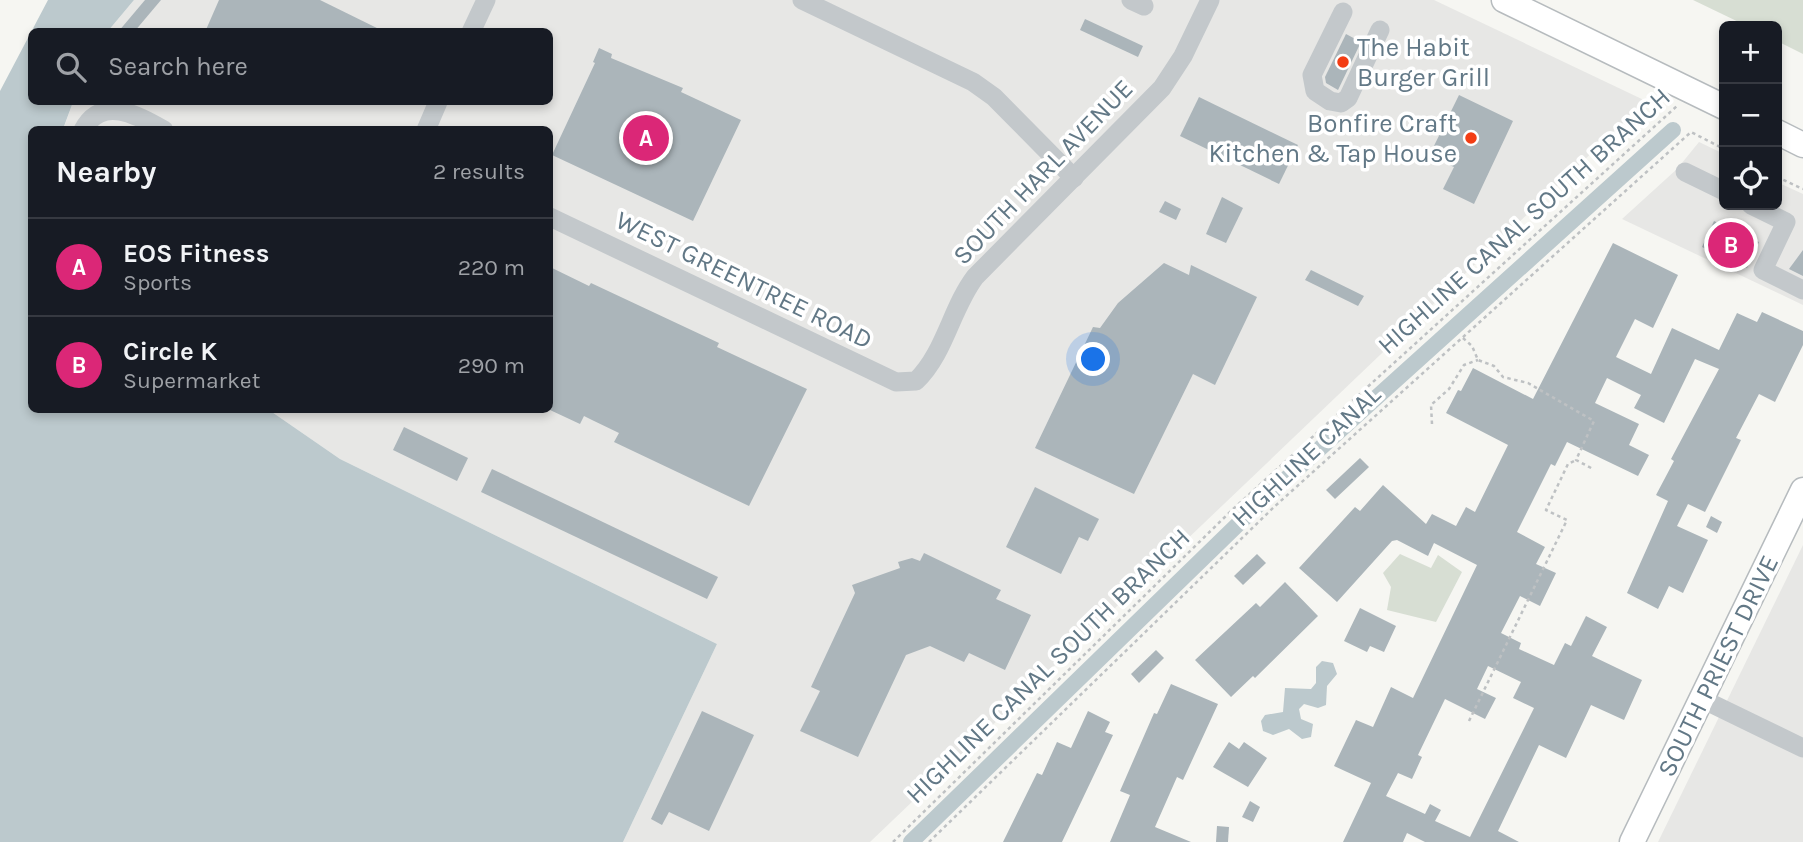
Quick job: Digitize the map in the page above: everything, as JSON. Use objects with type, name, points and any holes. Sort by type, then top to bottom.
[{"type":"main road","points":[[1504,0],[1719,104]]},
{"type":"main road","points":[[1782,134],[1803,145]]},
{"type":"main road","name":"SOUTH PRIEST DRIVE","points":[[1632,842],[1803,490]]},
{"type":"street","points":[[473,28],[486,0]]},
{"type":"street","points":[[802,0],[831,6],[973,82],[994,97],[1074,178]]},
{"type":"street","name":"SOUTH HARL AVENUE","points":[[916,381],[932,363],[965,291],[975,277],[1162,88],[1183,56],[1210,0]]},
{"type":"street","points":[[1343,12],[1312,75],[1315,91],[1330,101],[1341,103],[1348,98],[1380,30]]},
{"type":"street","points":[[428,126],[437,105]]},
{"type":"street","points":[[86,126],[96,113],[110,108],[127,112],[156,126]]},
{"type":"street","points":[[1685,172],[1719,189]]},
{"type":"street","points":[[1761,210],[1786,222],[1763,270],[1803,290]]},
{"type":"street","name":"WEST GREENTREE ROAD","points":[[553,218],[896,382],[916,381]]},
{"type":"street","points":[[1702,699],[1803,748]]},
{"type":"path","name":"HIGHLINE CANAL SOUTH BRANCH","points":[[893,842],[1232,510],[1692,91]]},
{"type":"path","name":"HIGHLINE CANAL","points":[[929,842],[1274,507],[1691,132],[1720,147]]},
{"type":"path","points":[[1782,179],[1803,189]]},
{"type":"path","points":[[1463,338],[1472,346],[1478,360]]},
{"type":"path","points":[[1432,424],[1431,405],[1449,389],[1464,365],[1478,360],[1494,366],[1503,377],[1528,383],[1594,421],[1576,460],[1568,464],[1546,510],[1567,520],[1469,721]]},
{"type":"path","points":[[1576,460],[1593,469]]},
{"type":"shaded area","points":[[48,0],[134,0],[111,28],[33,28]]},
{"type":"shaded area","points":[[134,0],[1434,0],[1646,101],[870,842],[623,842],[717,644],[340,459],[273,413],[553,413],[553,126],[64,126],[72,105],[553,105],[553,28],[111,28]]},
{"type":"shaded area","points":[[1693,0],[1803,0],[1803,54],[1782,44],[1782,21],[1737,21]]},
{"type":"shaded area","points":[[28,38],[28,105],[72,105],[64,126],[28,126],[28,413],[273,413],[340,459],[717,644],[623,842],[0,842],[0,91]]},
{"type":"shaded area","points":[[1699,142],[1719,152],[1719,210],[1782,210],[1782,184],[1803,194],[1803,305],[1622,219],[1677,169]]},
{"type":"shaded area","points":[[1803,545],[1803,842],[1658,842]]},
{"type":"shaded area","points":[[1400,554],[1431,568],[1438,555],[1462,572],[1436,622],[1387,610],[1391,587],[1383,573]]},
{"type":"shaded area","points":[[1322,661],[1333,663],[1337,674],[1327,686],[1326,705],[1318,708],[1304,704],[1299,709],[1301,719],[1313,724],[1311,737],[1302,739],[1289,729],[1273,735],[1263,731],[1261,721],[1265,715],[1283,712],[1285,688],[1311,689],[1316,683],[1316,667]]},
{"type":"building","points":[[145,0],[161,0],[137,28],[121,28]]},
{"type":"building","points":[[219,0],[320,0],[377,28],[207,28]]},
{"type":"building","points":[[1085,19],[1143,46],[1138,57],[1080,30]]},
{"type":"building","points":[[1346,34],[1361,42],[1338,90],[1326,83],[1325,77]]},
{"type":"building","points":[[599,48],[612,54],[611,58],[683,88],[681,92],[741,120],[693,221],[553,155],[595,63],[593,62]]},
{"type":"building","name":"Bonfire Craft Kitchen & Tap House","points":[[1459,95],[1513,121],[1474,204],[1443,189],[1454,167],[1429,156]]},
{"type":"building","points":[[1199,97],[1298,145],[1279,184],[1180,136]]},
{"type":"building","points":[[1222,197],[1243,208],[1226,243],[1206,234]]},
{"type":"building","points":[[1165,201],[1181,209],[1176,220],[1159,212]]},
{"type":"building","points":[[1714,221],[1759,242],[1747,268],[1702,247]]},
{"type":"building","points":[[1613,243],[1678,275],[1653,328],[1635,319],[1616,357],[1651,374],[1672,328],[1719,350],[1737,313],[1757,322],[1762,312],[1803,331],[1803,345],[1775,402],[1759,394],[1736,438],[1741,440],[1705,512],[1688,504],[1677,526],[1708,540],[1683,593],[1669,586],[1658,609],[1627,593],[1668,501],[1656,495],[1674,461],[1671,459],[1719,369],[1695,359],[1664,423],[1634,408],[1641,395],[1607,378],[1595,403],[1639,424],[1629,445],[1649,455],[1638,476],[1567,442],[1555,466],[1551,464],[1517,532],[1545,547],[1536,564],[1556,573],[1540,606],[1520,596],[1501,633],[1521,643],[1519,649],[1554,665],[1565,643],[1571,646],[1586,616],[1607,627],[1592,656],[1642,680],[1624,720],[1591,705],[1566,758],[1539,745],[1498,831],[1519,842],[1425,842],[1407,833],[1403,842],[1343,842],[1371,783],[1334,766],[1356,720],[1373,727],[1391,687],[1413,698],[1477,565],[1434,543],[1428,556],[1397,540],[1392,541],[1337,602],[1299,568],[1355,507],[1360,511],[1383,485],[1426,524],[1432,514],[1456,526],[1466,507],[1475,512],[1508,445],[1446,413],[1473,368],[1533,399]],"holes":[[[1488,666],[1521,682],[1513,698],[1534,708],[1470,837],[1435,821],[1441,810],[1430,804],[1425,814],[1386,796],[1398,773],[1412,779],[1422,757],[1418,755],[1445,699],[1485,719],[1496,698],[1477,689]]]},
{"type":"building","points":[[1803,250],[1803,276],[1789,269]]},
{"type":"building","points":[[1164,263],[1189,275],[1191,265],[1257,297],[1215,385],[1193,374],[1134,494],[1035,448],[1093,327],[1100,328],[1118,303]]},
{"type":"building","points":[[553,268],[589,286],[591,283],[719,343],[717,347],[807,389],[749,506],[614,442],[619,433],[584,416],[580,424],[553,411]]},
{"type":"building","points":[[1311,270],[1364,296],[1358,306],[1305,280]]},
{"type":"building","points":[[404,427],[468,458],[457,481],[393,450]]},
{"type":"building","points":[[1360,458],[1369,467],[1335,499],[1326,490]]},
{"type":"building","points":[[492,469],[718,577],[707,599],[481,492]]},
{"type":"building","points":[[1035,487],[1099,519],[1088,541],[1079,537],[1061,574],[1006,547]]},
{"type":"building","points":[[1711,516],[1722,522],[1717,533],[1706,527]]},
{"type":"building","points":[[924,553],[1001,590],[996,599],[1031,615],[1005,670],[969,653],[964,662],[930,646],[906,655],[858,757],[800,731],[820,691],[811,687],[855,593],[852,585],[900,568],[898,562],[912,558],[920,561]]},
{"type":"building","points":[[1257,554],[1266,563],[1243,585],[1234,576]]},
{"type":"building","points":[[1285,582],[1318,616],[1255,678],[1253,676],[1231,697],[1195,660],[1256,603],[1260,607]]},
{"type":"building","points":[[1360,608],[1396,626],[1384,652],[1370,646],[1367,652],[1344,641]]},
{"type":"building","points":[[1156,650],[1164,658],[1139,683],[1131,674]]},
{"type":"building","points":[[1171,684],[1218,704],[1183,780],[1177,777],[1155,827],[1191,842],[1110,842],[1130,795],[1120,791],[1154,713],[1157,714]]},
{"type":"building","points":[[702,711],[754,735],[709,831],[669,812],[662,825],[651,819]]},
{"type":"building","points":[[1088,711],[1110,722],[1105,732],[1113,735],[1062,842],[1003,842],[1037,773],[1042,775],[1057,742],[1071,748]]},
{"type":"building","points":[[1229,742],[1239,749],[1244,742],[1267,758],[1248,787],[1213,767]]},
{"type":"building","points":[[1250,801],[1260,807],[1253,822],[1242,817]]},
{"type":"building","points":[[1217,826],[1229,827],[1228,842],[1216,842]]},
{"type":"waterway","points":[[911,842],[1265,498],[1673,130]]},
{"type":"place","name":"The Habit Burger Grill","points":[[1343,62]]},
{"type":"place","name":"EOS Fitness","points":[[646,138]]},
{"type":"place","name":"Bonfire Craft Kitchen & Tap House","points":[[1471,138]]},
{"type":"place","name":"Circle K","points":[[1731,245]]}]
